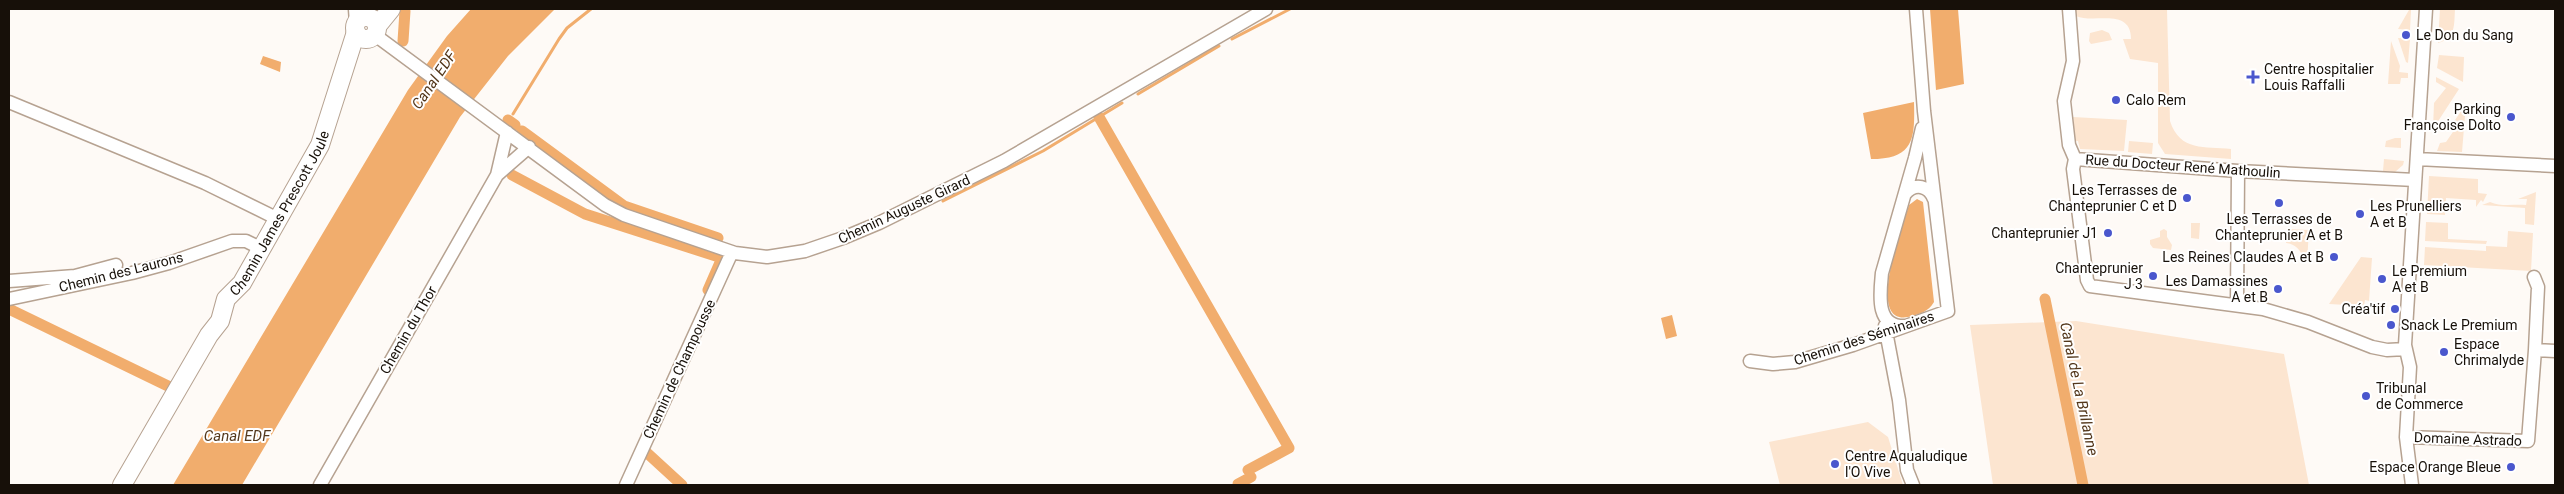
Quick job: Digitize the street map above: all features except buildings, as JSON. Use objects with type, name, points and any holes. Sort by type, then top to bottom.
[{"type":"main road","points":[[366,21],[391,9]]},
{"type":"main road","name":"Chemin James Prescott Joule","points":[[122,485],[204,344],[220,321],[226,299],[242,283],[324,137],[347,61],[366,21]]},
{"type":"street","name":"Chemin Auguste Girard","points":[[529,147],[588,194],[624,215],[732,252],[767,256],[805,251],[844,238],[878,223],[1004,161],[1266,9]]},
{"type":"street","points":[[1916,9],[1924,110],[1934,199]]},
{"type":"street","name":"Rue du Docteur René Mathoulin","points":[[2069,9],[2073,61],[2064,101],[2069,145],[2075,159],[2238,171],[2415,180]]},
{"type":"street","points":[[2412,485],[2406,437],[2410,371],[2406,350],[2426,9]]},
{"type":"street","points":[[366,21],[398,52],[529,147]]},
{"type":"street","points":[[9,102],[205,183],[278,219]]},
{"type":"street","points":[[1912,485],[1907,470],[1899,400],[1881,309],[1882,274],[1919,145],[1924,110]]},
{"type":"street","name":"Chemin du Thor","points":[[320,485],[497,175],[507,132]]},
{"type":"street","name":"Chemin du Thor","points":[[497,175],[529,147]]},
{"type":"street","points":[[2075,159],[2073,168],[2089,285],[2236,304],[2308,322],[2372,347],[2387,350],[2406,350]]},
{"type":"street","points":[[2416,159],[2555,166]]},
{"type":"street","points":[[2236,304],[2238,171]]},
{"type":"street","points":[[1906,194],[1911,188],[1923,187],[1930,190],[1934,199]]},
{"type":"street","name":"Chemin des Séminaires","points":[[1750,361],[1773,364],[1795,362],[1887,334],[1948,310],[1934,199]]},
{"type":"street","name":"Chemin des Laurons","points":[[9,299],[52,283],[169,263],[232,241],[246,241],[260,248]]},
{"type":"street","name":"Chemin de Champousse","points":[[626,485],[732,252]]},
{"type":"street","points":[[9,281],[52,283],[116,265]]},
{"type":"street","name":"Domaine Astrado","points":[[2406,437],[2528,441],[2538,288],[2534,277]]},
{"type":"street","points":[[1881,309],[1890,323],[1909,325]]},
{"type":"street","points":[[2535,350],[2555,351]]},
{"type":"shaded area","points":[[2074,9],[2167,9],[2170,121],[2174,131],[2180,138],[2194,146],[2231,149],[2231,159],[2165,154],[2158,143],[2158,63],[2130,59],[2123,39],[2131,39],[2129,29],[2125,23],[2110,18],[2083,18],[2076,16]]},
{"type":"shaded area","points":[[2440,9],[2455,9],[2451,34],[2444,41],[2438,43]]},
{"type":"shaded area","points":[[2409,10],[2411,10],[2410,30],[2398,29]]},
{"type":"shaded area","points":[[2102,30],[2109,33],[2112,40],[2091,44],[2089,41],[2090,33]]},
{"type":"shaded area","points":[[2398,38],[2410,39],[2408,63],[2406,62]]},
{"type":"shaded area","points":[[2391,41],[2400,66],[2399,72],[2408,73],[2408,78],[2401,78],[2400,84],[2388,84]]},
{"type":"shaded area","points":[[2439,55],[2464,57],[2463,82],[2437,68]]},
{"type":"shaded area","points":[[2436,77],[2459,89],[2433,129],[2434,103],[2446,88],[2436,82]]},
{"type":"shaded area","points":[[2466,104],[2462,152],[2437,151],[2440,143],[2446,142],[2455,129],[2453,123]]},
{"type":"shaded area","points":[[2073,117],[2127,120],[2124,151],[2080,149],[2078,141],[2075,141]]},
{"type":"shaded area","points":[[2401,138],[2401,148],[2385,147],[2386,141]]},
{"type":"shaded area","points":[[2129,141],[2153,143],[2152,154],[2128,152]]},
{"type":"shaded area","points":[[2384,159],[2404,161],[2403,165],[2395,172],[2383,171]]},
{"type":"shaded area","points":[[2429,176],[2478,179],[2478,193],[2487,194],[2483,202],[2481,200],[2476,207],[2476,200],[2446,198],[2445,215],[2427,214]]},
{"type":"shaded area","points":[[2536,192],[2534,225],[2525,224],[2525,208],[2482,205],[2490,202],[2503,205],[2526,205],[2527,199],[2518,199]]},
{"type":"shaded area","points":[[2426,222],[2448,223],[2448,239],[2487,241],[2486,244],[2425,241]]},
{"type":"shaded area","points":[[2191,223],[2200,223],[2199,239],[2191,238]]},
{"type":"shaded area","points":[[2164,229],[2167,231],[2167,237],[2172,245],[2171,250],[2153,248],[2150,244],[2150,240],[2160,237],[2160,231]]},
{"type":"shaded area","points":[[2287,229],[2309,230],[2307,263],[2294,245],[2286,243]]},
{"type":"shaded area","points":[[2508,231],[2533,233],[2531,271],[2424,265],[2425,247],[2486,251],[2486,246],[2507,247]]},
{"type":"shaded area","points":[[2361,257],[2372,258],[2369,301],[2365,300],[2364,306],[2329,304]]},
{"type":"shaded area","points":[[2076,321],[2284,354],[2309,485],[1993,485],[1970,325]]},
{"type":"shaded area","name":"Centre Aqualudique l'O Vive","points":[[1868,422],[1888,437],[1903,485],[1780,485],[1769,442]]},
{"type":"water","name":"Canal EDF","points":[[471,9],[555,9],[508,56],[460,117],[242,485],[173,485],[408,90],[447,36]]},
{"type":"water","points":[[1930,9],[1958,9],[1964,84],[1936,90]]},
{"type":"water","points":[[263,56],[281,62],[280,72],[260,64]]},
{"type":"water","points":[[1914,102],[1914,127],[1909,144],[1904,151],[1885,158],[1871,159],[1863,113]]},
{"type":"water","points":[[1917,199],[1923,202],[1934,302],[1923,312],[1908,317],[1895,315],[1889,305],[1888,290],[1890,270],[1909,205]]},
{"type":"water","points":[[1672,315],[1677,336],[1666,339],[1661,318]]},
{"type":"waterway","points":[[513,114],[567,28],[591,9]]},
{"type":"waterway","points":[[1232,39],[1290,9]]},
{"type":"waterway","points":[[403,41],[405,11]]},
{"type":"waterway","points":[[1138,94],[1219,46]]},
{"type":"waterway","points":[[943,201],[1043,151],[1122,103]]},
{"type":"waterway","points":[[1099,117],[1289,448],[1248,470]]},
{"type":"waterway","points":[[508,120],[515,125]]},
{"type":"waterway","points":[[522,131],[624,206],[718,238]]},
{"type":"waterway","points":[[512,175],[585,214],[722,258],[708,290]]},
{"type":"waterway","name":"Canal de La Brillanne","points":[[2045,299],[2083,485]]},
{"type":"waterway","points":[[9,309],[170,387]]},
{"type":"waterway","points":[[646,452],[682,485]]},
{"type":"waterway","points":[[1239,485],[1251,477]]},
{"type":"place","name":"Le Don du Sang","points":[[2406,35]]},
{"type":"place","name":"Centre hospitalier Louis Raffalli","points":[[2253,77]]},
{"type":"place","name":"Calo Rem","points":[[2116,100]]},
{"type":"place","name":"Parking Françoise Dolto","points":[[2511,117]]},
{"type":"place","name":"Les Terrasses de Chanteprunier C et D","points":[[2187,198]]},
{"type":"place","name":"Les Terrasses de Chanteprunier A et B","points":[[2279,203]]},
{"type":"place","name":"Les Prunelliers A et B","points":[[2360,214]]},
{"type":"place","name":"Chanteprunier J1","points":[[2108,233]]},
{"type":"place","name":"Les Reines Claudes A et B","points":[[2334,257]]},
{"type":"place","name":"Chanteprunier J 3","points":[[2153,276]]},
{"type":"place","name":"Le Premium A et B","points":[[2382,279]]},
{"type":"place","name":"Les Damassines A et B","points":[[2278,289]]},
{"type":"place","name":"Créa'tif","points":[[2395,309]]},
{"type":"place","name":"Snack Le Premium","points":[[2391,325]]},
{"type":"place","name":"Espace Chrimalyde","points":[[2444,352]]},
{"type":"place","name":"Tribunal de Commerce","points":[[2366,396]]},
{"type":"place","name":"Centre Aqualudique l'O Vive","points":[[1835,464]]},
{"type":"place","name":"Espace Orange Bleue","points":[[2511,467]]}]
